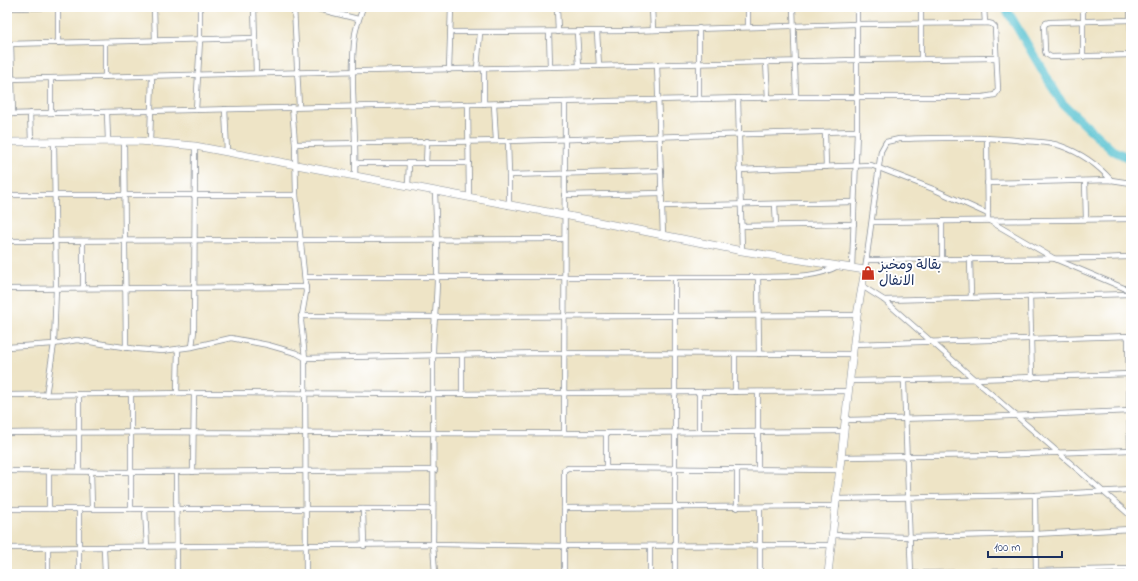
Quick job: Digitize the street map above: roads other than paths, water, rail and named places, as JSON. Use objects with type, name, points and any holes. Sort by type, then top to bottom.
[{"type":"street","points":[[58,7],[58,43]]},
{"type":"street","points":[[7,8],[78,7]]},
{"type":"street","points":[[154,7],[155,41]]},
{"type":"street","points":[[196,110],[200,40],[200,7]]},
{"type":"street","points":[[254,7],[256,73]]},
{"type":"street","points":[[294,7],[299,107]]},
{"type":"street","points":[[310,7],[358,19]]},
{"type":"street","points":[[355,176],[356,163],[353,107],[355,34],[358,19],[363,7]]},
{"type":"street","points":[[449,70],[451,7]]},
{"type":"street","points":[[557,7],[558,32]]},
{"type":"street","points":[[652,7],[653,30]]},
{"type":"street","points":[[748,7],[748,27]]},
{"type":"street","points":[[793,7],[796,97]]},
{"type":"street","points":[[852,268],[857,131],[857,7]]},
{"type":"street","points":[[921,7],[921,59]]},
{"type":"street","points":[[984,7],[985,23]]},
{"type":"street","points":[[1083,7],[1083,57]]},
{"type":"street","points":[[1130,7],[1131,36]]},
{"type":"street","points":[[1131,20],[1048,22],[1044,26],[1045,51],[1048,56],[1131,56]]},
{"type":"street","points":[[7,114],[738,98],[989,97],[995,95],[998,90],[995,27],[992,24],[985,23],[857,24],[480,34],[451,32]]},
{"type":"street","points":[[699,28],[699,99]]},
{"type":"street","points":[[549,32],[550,67]]},
{"type":"street","points":[[577,32],[579,66]]},
{"type":"street","points":[[597,32],[599,66]]},
{"type":"street","points":[[477,69],[480,34]]},
{"type":"street","points":[[13,114],[9,79],[9,44],[255,38]]},
{"type":"street","points":[[105,42],[105,77]]},
{"type":"street","points":[[9,79],[795,61],[996,58]]},
{"type":"street","points":[[766,62],[768,98]]},
{"type":"street","points":[[657,64],[663,236]]},
{"type":"street","points":[[484,69],[484,104]]},
{"type":"street","points":[[150,142],[152,76]]},
{"type":"street","points":[[51,79],[51,113]]},
{"type":"street","points":[[738,98],[742,251]]},
{"type":"street","points":[[564,433],[565,317],[563,239],[565,102]]},
{"type":"street","points":[[468,104],[469,198]]},
{"type":"street","points":[[494,104],[496,141]]},
{"type":"street","points":[[292,108],[295,144],[296,195],[306,287],[306,298],[301,316],[305,358],[306,574]]},
{"type":"street","points":[[225,109],[227,152]]},
{"type":"street","points":[[107,112],[108,141]]},
{"type":"street","points":[[30,113],[31,142]]},
{"type":"street","points":[[295,144],[469,142],[857,131]]},
{"type":"street","points":[[825,132],[826,167]]},
{"type":"street","points":[[987,138],[988,220]]},
{"type":"street","points":[[828,574],[857,315],[873,222],[882,146],[886,142],[892,140],[987,138],[1023,140],[1062,147],[1086,157],[1102,169],[1111,180]]},
{"type":"street","points":[[124,141],[126,348]]},
{"type":"street","points":[[7,142],[124,141],[195,146],[295,166],[564,215],[742,251],[865,270]]},
{"type":"street","points":[[508,141],[509,206]]},
{"type":"street","points":[[46,395],[54,344],[56,288],[54,142]]},
{"type":"street","points":[[426,164],[427,142]]},
{"type":"street","points":[[192,347],[195,241],[195,146]]},
{"type":"street","points":[[356,163],[469,163]]},
{"type":"street","points":[[408,186],[409,164]]},
{"type":"street","points":[[739,170],[871,165],[879,167],[988,214]]},
{"type":"street","points":[[509,175],[661,171]]},
{"type":"street","points":[[987,183],[1111,180],[1131,183]]},
{"type":"street","points":[[1085,181],[1086,219]]},
{"type":"street","points":[[435,192],[437,240],[437,278],[433,355],[435,470],[433,544],[435,574]]},
{"type":"street","points":[[564,195],[662,193]]},
{"type":"street","points":[[7,195],[296,195]]},
{"type":"street","points":[[662,206],[855,202]]},
{"type":"street","points":[[775,204],[776,225]]},
{"type":"street","points":[[873,222],[1131,219]]},
{"type":"street","points":[[988,220],[1055,259],[1131,291]]},
{"type":"street","points":[[942,221],[942,259]]},
{"type":"street","points":[[741,226],[854,224]]},
{"type":"street","points":[[7,242],[563,239]]},
{"type":"street","points":[[83,242],[83,288]]},
{"type":"street","points":[[867,260],[1131,257]]},
{"type":"street","points":[[970,258],[971,298]]},
{"type":"street","points":[[305,277],[758,277],[813,275],[824,273],[839,266]]},
{"type":"street","points":[[758,277],[759,354]]},
{"type":"street","points":[[675,278],[674,545],[676,574]]},
{"type":"street","points":[[862,286],[884,300],[1014,416],[1058,452],[1131,516]]},
{"type":"street","points":[[7,289],[306,287]]},
{"type":"street","points":[[884,300],[1131,294]]},
{"type":"street","points":[[1030,296],[1032,378]]},
{"type":"street","points":[[301,316],[674,317],[857,315]]},
{"type":"street","points":[[841,457],[906,457],[1131,450],[1130,336],[854,344]]},
{"type":"street","points":[[7,347],[54,344],[77,340],[149,351],[178,349],[222,340],[239,339],[292,351],[305,358],[565,354],[853,354]]},
{"type":"street","points":[[176,393],[178,349]]},
{"type":"street","points":[[735,392],[736,354]]},
{"type":"street","points":[[462,355],[462,393]]},
{"type":"street","points":[[849,381],[904,382],[1130,374]]},
{"type":"street","points":[[904,382],[911,574]]},
{"type":"street","points":[[7,395],[79,396],[176,393],[305,392],[434,394],[848,391]]},
{"type":"street","points":[[699,392],[699,432]]},
{"type":"street","points":[[758,392],[758,469]]},
{"type":"street","points":[[193,472],[194,393]]},
{"type":"street","points":[[131,509],[132,394]]},
{"type":"street","points":[[79,396],[79,471]]},
{"type":"street","points":[[846,420],[1014,416],[1130,411]]},
{"type":"street","points":[[7,433],[606,433],[845,431]]},
{"type":"street","points":[[606,433],[606,468]]},
{"type":"street","points":[[564,574],[564,470],[568,468],[840,470]]},
{"type":"street","points":[[737,469],[737,508]]},
{"type":"street","points":[[7,471],[193,472],[435,470]]},
{"type":"street","points":[[49,471],[49,509]]},
{"type":"street","points":[[91,471],[92,509]]},
{"type":"street","points":[[176,472],[176,574]]},
{"type":"street","points":[[564,508],[737,508],[908,498],[1035,495],[1131,490]]},
{"type":"street","points":[[1035,495],[1036,572]]},
{"type":"street","points":[[760,507],[760,574]]},
{"type":"street","points":[[7,509],[433,509]]},
{"type":"street","points":[[79,509],[79,574]]},
{"type":"street","points":[[145,509],[147,547]]},
{"type":"street","points":[[363,509],[364,546]]},
{"type":"street","points":[[832,535],[909,537],[1035,534],[1131,529]]},
{"type":"street","points":[[7,548],[364,546],[433,544],[564,546],[831,545]]},
{"type":"street","points":[[650,546],[650,574]]},
{"type":"street","points":[[48,548],[48,574]]},
{"type":"street","points":[[104,548],[105,574]]},
{"type":"street","points":[[884,574],[1131,569]]},
{"type":"waterway","points":[[1005,7],[1062,103],[1112,150],[1131,159]]},
{"type":"place","name":"بقالة ومخبز الانفال","points":[[868,273]]}]
